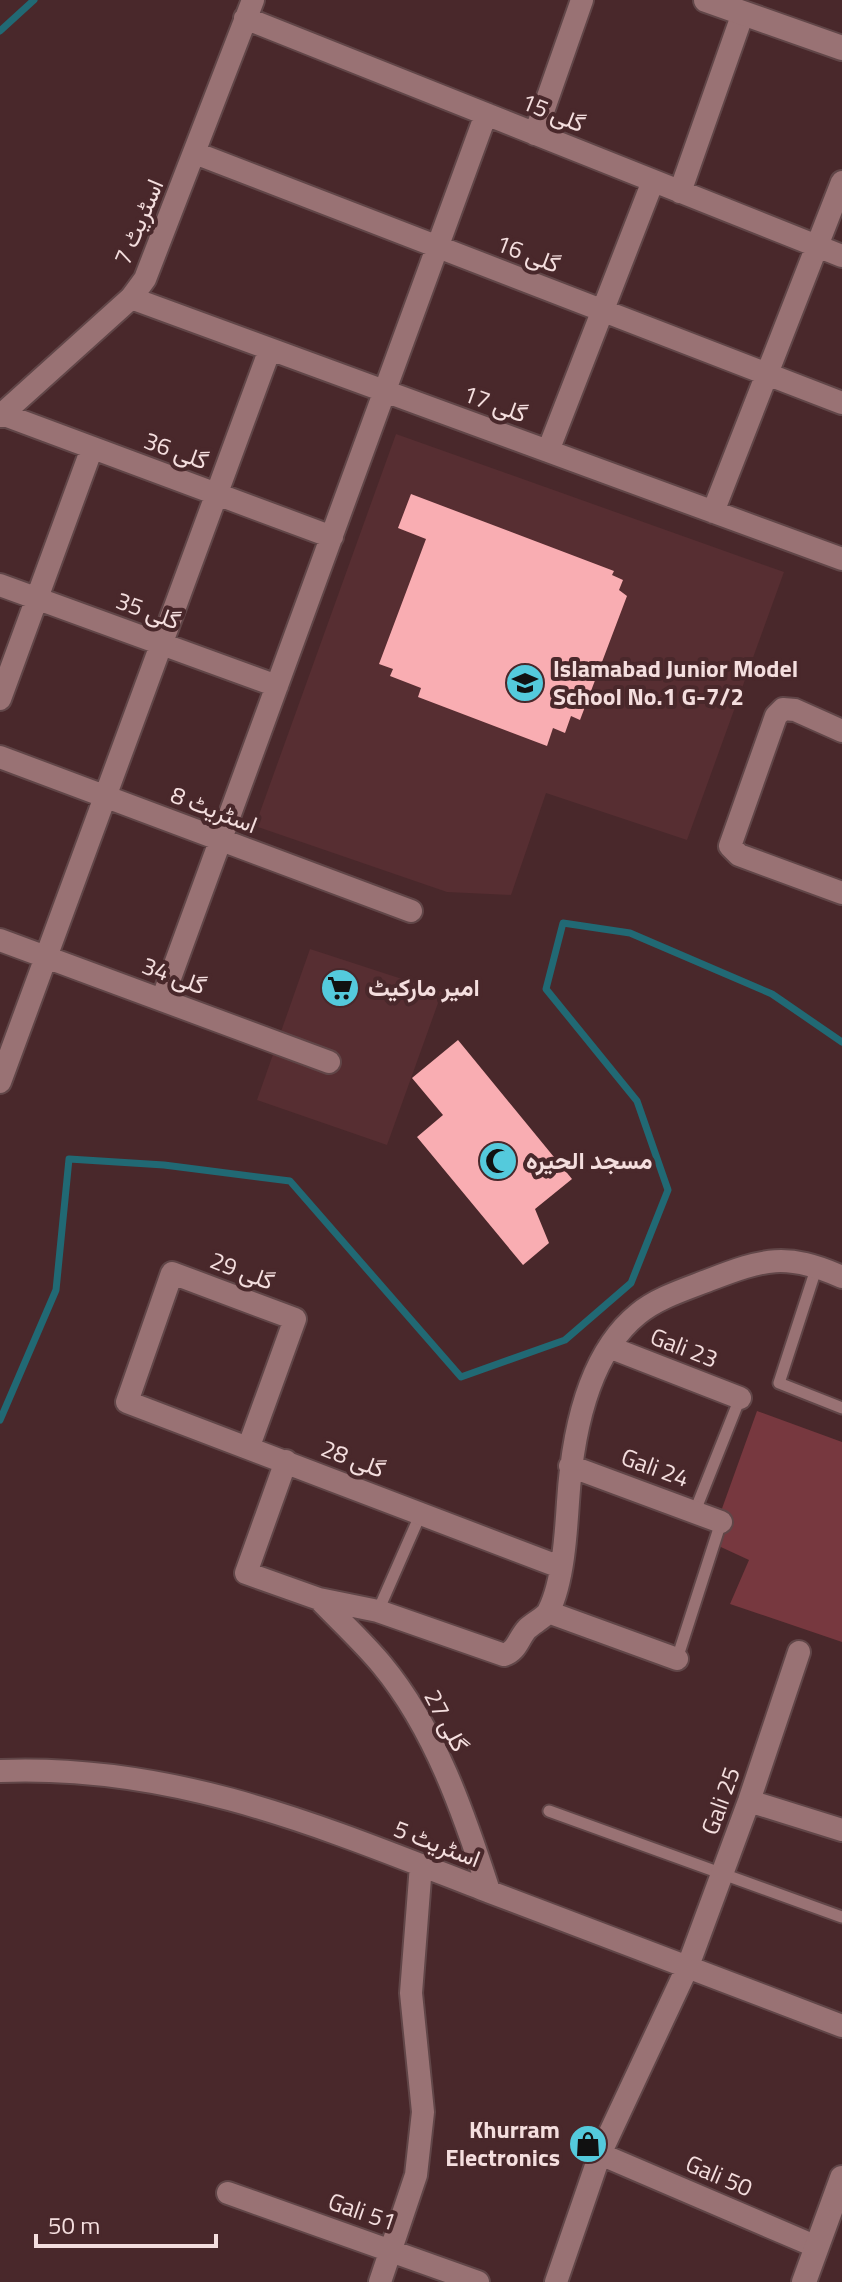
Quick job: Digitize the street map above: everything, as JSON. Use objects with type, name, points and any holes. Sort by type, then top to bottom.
[{"type":"street","points":[[535,134],[582,0]]},
{"type":"street","points":[[706,0],[842,48]]},
{"type":"street","name":"گلی 15","points":[[249,9],[486,114],[842,256]]},
{"type":"street","name":"اسٹریٹ 7","points":[[1,415],[131,298],[145,279],[249,9]]},
{"type":"street","points":[[680,192],[743,13]]},
{"type":"street","points":[[162,1000],[486,114]]},
{"type":"street","name":"گلی 16","points":[[195,153],[842,403]]},
{"type":"street","points":[[548,451],[653,181]]},
{"type":"street","points":[[713,512],[842,182]]},
{"type":"street","name":"گلی 17","points":[[131,298],[842,559]]},
{"type":"street","points":[[0,1082],[270,349]]},
{"type":"street","name":"گلی 36","points":[[1,415],[332,537]]},
{"type":"street","points":[[0,699],[92,448]]},
{"type":"street","name":"گلی 35","points":[[0,585],[277,686]]},
{"type":"street","points":[[840,722],[795,710],[783,709],[776,716],[730,846],[739,855],[842,893]]},
{"type":"street","name":"اسٹریٹ 8","points":[[0,757],[411,911]]},
{"type":"street","name":"گلی 34","points":[[0,940],[329,1062]]},
{"type":"street","points":[[677,1659],[548,1612],[560,1567],[570,1466],[587,1397],[609,1347],[640,1311],[752,1264],[784,1260],[817,1266],[842,1277]]},
{"type":"street","name":"گلی 29","points":[[127,1402],[172,1273],[295,1319],[249,1446]]},
{"type":"street","name":"Gali 23","points":[[609,1347],[740,1398]]},
{"type":"street","name":"گلی 28","points":[[127,1402],[560,1567]]},
{"type":"street","name":"گلی 27","points":[[286,1461],[246,1573],[319,1599],[378,1611],[504,1655],[515,1649],[527,1629],[548,1612]]},
{"type":"street","name":"Gali 24","points":[[570,1466],[721,1522]]},
{"type":"street","name":"گلی 27","points":[[319,1599],[383,1666],[411,1707],[436,1753],[489,1891]]},
{"type":"street","name":"Gali 25","points":[[556,2282],[600,2154],[688,1966],[749,1801],[799,1652]]},
{"type":"street","name":"اسٹریٹ 5","points":[[0,1771],[51,1769],[146,1778],[290,1816],[842,2026]]},
{"type":"street","points":[[749,1801],[842,1830]]},
{"type":"street","points":[[380,2282],[416,2175],[423,2112],[411,1993],[421,1865]]},
{"type":"street","name":"Gali 50","points":[[600,2154],[817,2247]]},
{"type":"street","points":[[804,2282],[842,2178]]},
{"type":"street","name":"Gali 51","points":[[228,2193],[478,2282]]},
{"type":"lane","points":[[817,1266],[779,1383],[842,1408]]},
{"type":"lane","points":[[695,1511],[740,1398]]},
{"type":"lane","points":[[378,1611],[421,1513]]},
{"type":"lane","points":[[677,1659],[721,1522]]},
{"type":"lane","points":[[549,1811],[842,1917]]},
{"type":"shaded area","name":"Islamabad Junior Model School No.1 G-7/2","points":[[396,434],[784,572],[687,840],[546,793],[511,895],[447,892],[255,826]]},
{"type":"shaded area","name":"امیر مارکیٹ","points":[[310,949],[442,992],[387,1145],[257,1100]]},
{"type":"shaded area","points":[[757,1411],[842,1442],[842,1642],[730,1604],[749,1560],[710,1542]]},
{"type":"building","name":"Islamabad Junior Model School No.1 G-7/2","points":[[411,494],[614,571],[612,575],[623,580],[619,590],[627,596],[580,720],[571,716],[565,733],[553,728],[547,746],[418,697],[421,688],[390,676],[393,669],[379,664],[426,539],[398,528]]},
{"type":"building","name":"مسجد الحیرہ","points":[[458,1040],[572,1179],[535,1209],[549,1243],[523,1265],[417,1137],[443,1115],[412,1078]]},
{"type":"waterway","points":[[0,31],[34,0]]},
{"type":"waterway","points":[[0,1420],[56,1290],[69,1159],[164,1165],[290,1181],[461,1377],[565,1340],[631,1283],[668,1190],[637,1101],[546,989],[563,923],[630,933],[772,994],[842,1042]]},
{"type":"place","name":"Islamabad Junior Model School No.1 G-7/2","points":[[525,683]]},
{"type":"place","name":"امیر مارکیٹ","points":[[340,988]]},
{"type":"place","name":"مسجد الحیرہ","points":[[498,1161]]},
{"type":"place","name":"Khurram Electronics","points":[[588,2144]]}]
